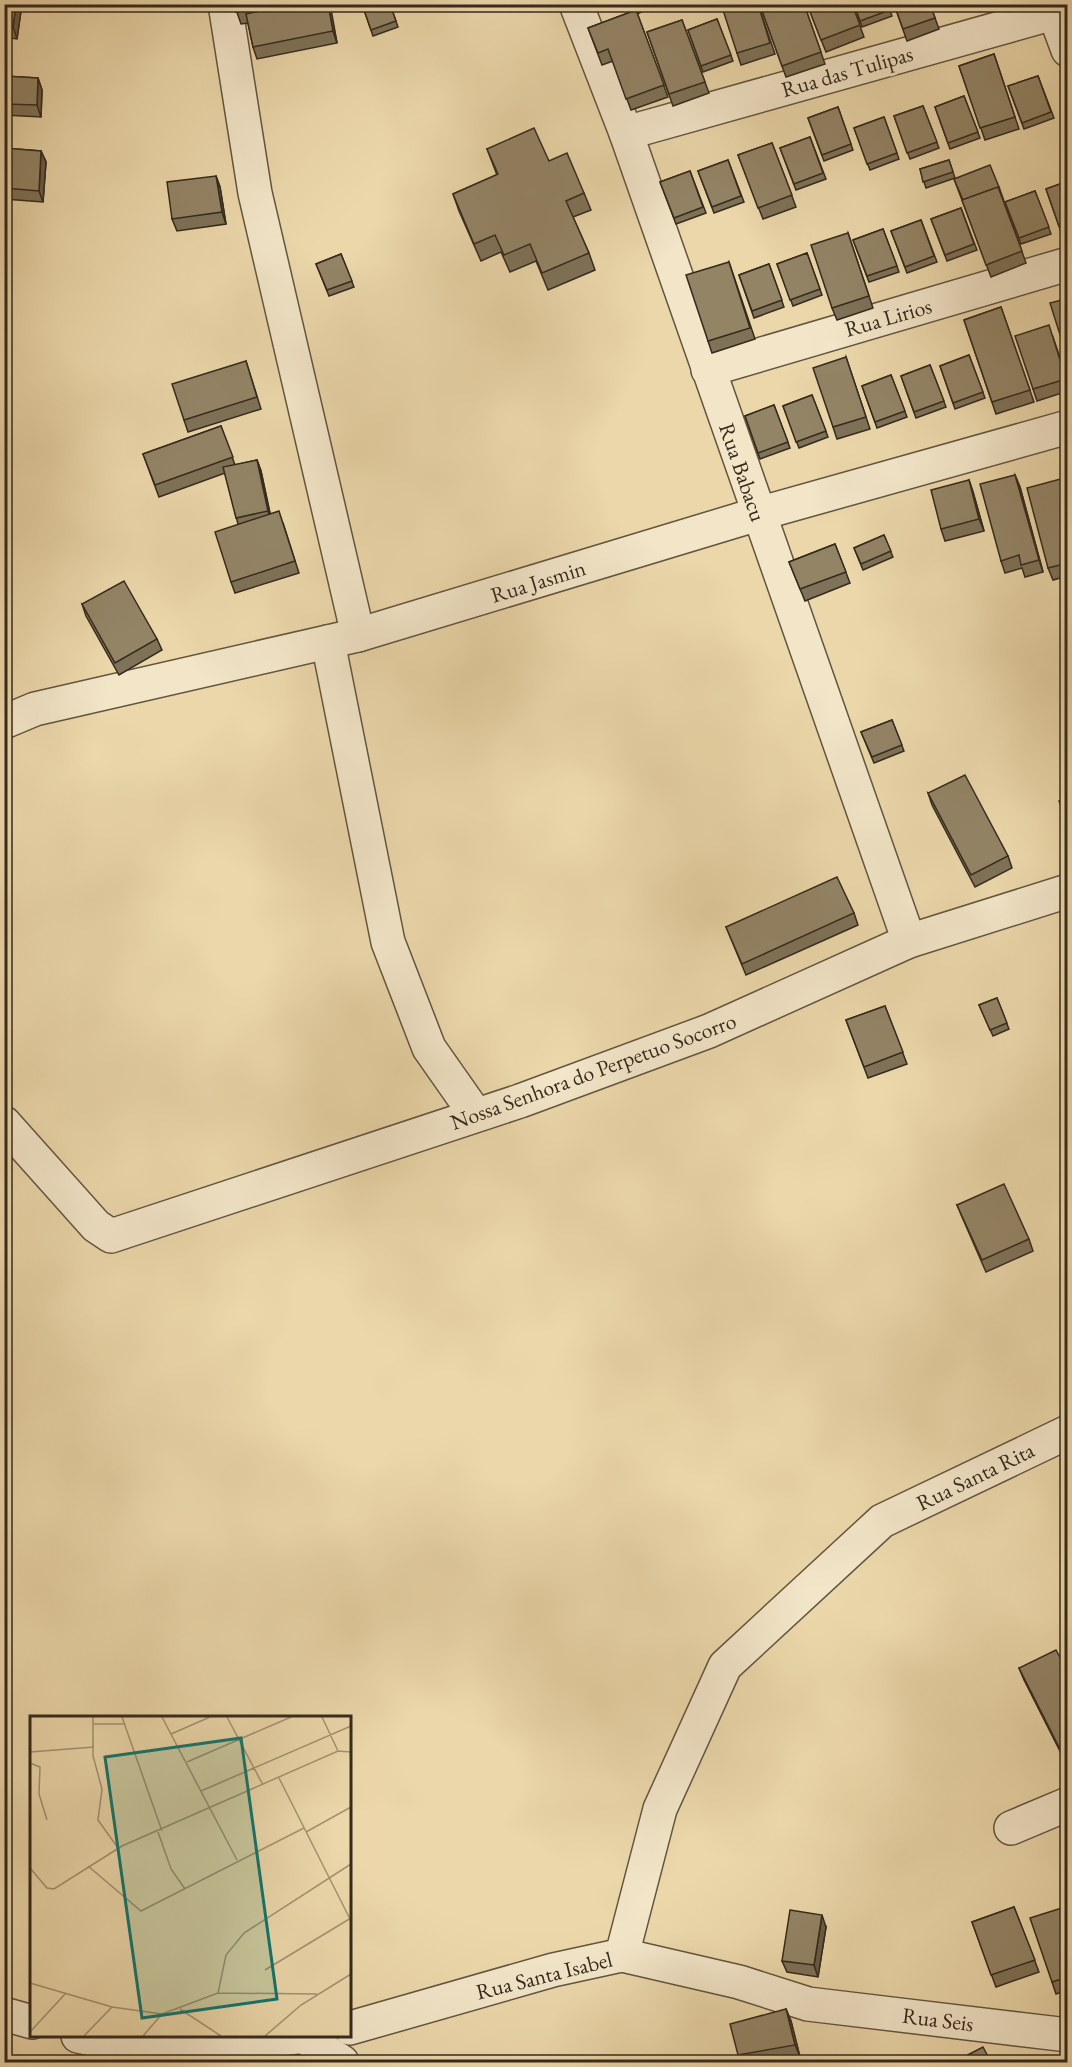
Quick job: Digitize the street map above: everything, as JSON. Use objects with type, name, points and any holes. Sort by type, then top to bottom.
[{"type":"street","points":[[225,4],[255,193],[343,639],[388,942],[429,1048],[476,1115]]},
{"type":"street","name":"Rua Babacu","points":[[576,4],[626,133],[909,941]]},
{"type":"street","points":[[1057,8],[1068,50]]},
{"type":"street","name":"Rua das Tulipas","points":[[626,133],[1057,8]]},
{"type":"street","name":"Rua Lirios","points":[[708,370],[1068,264]]},
{"type":"street","name":"Rua Jasmin","points":[[4,722],[34,709],[343,639],[758,514],[1068,427]]},
{"type":"street","name":"Nossa Senhora do Perpetuo Socorro","points":[[4,1124],[96,1226],[111,1236],[476,1115],[709,1031],[909,941],[1068,891]]},
{"type":"street","name":"Rua Santa Rita","points":[[622,1955],[660,1809],[725,1666],[882,1521],[1068,1432]]},
{"type":"street","points":[[1011,1828],[1068,1804]]},
{"type":"street","name":"Rua Santa Isabel","points":[[351,2028],[553,1970],[622,1955],[739,1982],[808,2004]]},
{"type":"street","name":"Rua Seis","points":[[808,2004],[1068,2035]]},
{"type":"street","points":[[4,2014],[30,2021]]},
{"type":"street","points":[[82,2037],[160,2058],[297,2037]]},
{"type":"street","points":[[305,2037],[342,2062]]},
{"type":"building","points":[[4,4],[16,4],[13,27],[4,26]]},
{"type":"building","points":[[234,4],[273,4],[236,12]]},
{"type":"building","points":[[292,4],[328,4],[333,31],[253,47],[246,14]]},
{"type":"building","points":[[362,4],[390,4],[396,21],[371,30]]},
{"type":"building","points":[[721,4],[758,4],[770,43],[737,53]]},
{"type":"building","points":[[771,4],[804,4],[821,52],[782,66],[761,8]]},
{"type":"building","points":[[807,4],[852,4],[860,25],[821,40]]},
{"type":"building","points":[[854,4],[888,4],[890,10],[860,21]]},
{"type":"building","points":[[894,4],[930,4],[935,18],[903,29]]},
{"type":"building","points":[[636,10],[664,85],[626,99],[608,49],[598,53],[588,28]]},
{"type":"building","points":[[717,19],[731,55],[701,66],[688,30]]},
{"type":"building","points":[[682,20],[705,82],[669,94],[647,32]]},
{"type":"building","points":[[994,54],[1015,117],[980,128],[959,66]]},
{"type":"building","points":[[4,76],[38,78],[37,105],[4,104]]},
{"type":"building","points":[[1038,76],[1051,112],[1022,123],[1008,86]]},
{"type":"building","points":[[964,96],[978,132],[948,143],[935,107]]},
{"type":"building","points":[[923,106],[937,142],[907,153],[894,116]]},
{"type":"building","points":[[838,107],[851,144],[822,155],[808,118]]},
{"type":"building","points":[[884,117],[897,153],[867,164],[854,128]]},
{"type":"building","points":[[534,128],[549,161],[567,153],[584,193],[566,201],[589,253],[542,273],[530,244],[504,255],[495,235],[474,244],[453,194],[498,174],[487,149]]},
{"type":"building","points":[[810,137],[823,173],[794,184],[780,148]]},
{"type":"building","points":[[772,143],[792,195],[758,208],[738,155]]},
{"type":"building","points":[[4,148],[41,151],[39,191],[4,188]]},
{"type":"building","points":[[728,160],[741,196],[712,207],[698,171]]},
{"type":"building","points":[[949,160],[953,172],[923,182],[920,169]]},
{"type":"building","points":[[990,165],[999,187],[963,200],[954,179]]},
{"type":"building","points":[[690,171],[703,207],[674,218],[660,182]]},
{"type":"building","points":[[216,176],[222,212],[172,219],[167,182]]},
{"type":"building","points":[[1068,181],[1068,223],[1059,226],[1046,189]]},
{"type":"building","points":[[998,187],[1022,251],[986,265],[962,200]]},
{"type":"building","points":[[1035,191],[1049,227],[1019,238],[1005,202]]},
{"type":"building","points":[[961,208],[974,244],[945,255],[931,219]]},
{"type":"building","points":[[921,220],[934,256],[905,267],[891,231]]},
{"type":"building","points":[[883,229],[897,266],[867,276],[853,240]]},
{"type":"building","points":[[848,233],[869,296],[832,308],[811,245]]},
{"type":"building","points":[[807,253],[820,289],[790,300],[777,264]]},
{"type":"building","points":[[341,254],[352,281],[327,290],[316,264]]},
{"type":"building","points":[[729,262],[750,328],[708,341],[686,275]]},
{"type":"building","points":[[769,264],[782,300],[752,311],[739,275]]},
{"type":"building","points":[[1066,299],[1068,304],[1068,360],[1050,303]]},
{"type":"building","points":[[1001,307],[1030,390],[992,402],[964,320]]},
{"type":"building","points":[[1049,325],[1066,379],[1033,389],[1015,336]]},
{"type":"building","points":[[969,355],[983,392],[953,403],[940,366]]},
{"type":"building","points":[[846,357],[866,417],[833,427],[813,368]]},
{"type":"building","points":[[246,361],[257,397],[184,420],[172,384]]},
{"type":"building","points":[[930,365],[944,401],[914,412],[901,376]]},
{"type":"building","points":[[891,375],[905,411],[875,422],[862,386]]},
{"type":"building","points":[[812,395],[826,431],[796,442],[783,406]]},
{"type":"building","points":[[774,405],[788,442],[758,453],[745,416]]},
{"type":"building","points":[[221,426],[233,457],[155,485],[143,454]]},
{"type":"building","points":[[257,460],[268,511],[236,518],[223,467]]},
{"type":"building","points":[[1015,475],[1039,560],[1021,565],[1019,555],[1001,561],[980,484]]},
{"type":"building","points":[[1068,477],[1068,563],[1048,568],[1027,488]]},
{"type":"building","points":[[969,480],[979,519],[941,529],[931,490]]},
{"type":"building","points":[[279,511],[295,561],[231,582],[215,532]]},
{"type":"building","points":[[884,535],[891,551],[861,564],[854,548]]},
{"type":"building","points":[[835,544],[846,572],[800,589],[789,562]]},
{"type":"building","points":[[124,581],[157,639],[115,663],[82,604]]},
{"type":"building","points":[[892,720],[902,745],[872,757],[861,732]]},
{"type":"building","points":[[965,775],[1008,856],[971,875],[928,793]]},
{"type":"building","points":[[1068,798],[1068,826],[1059,801]]},
{"type":"building","points":[[837,877],[854,913],[742,964],[726,927]]},
{"type":"building","points":[[997,998],[1007,1023],[990,1030],[979,1005]]},
{"type":"building","points":[[885,1006],[903,1052],[864,1067],[846,1020]]},
{"type":"building","points":[[1004,1184],[1029,1239],[982,1260],[957,1205]]},
{"type":"building","points":[[1056,1650],[1068,1672],[1068,1746],[1060,1749],[1019,1668]]},
{"type":"building","points":[[1068,1906],[1068,1977],[1052,1982],[1030,1918]]},
{"type":"building","points":[[1014,1907],[1035,1960],[991,1975],[972,1922]]},
{"type":"building","points":[[790,1910],[822,1915],[814,1965],[782,1961]]},
{"type":"building","points":[[786,2009],[795,2045],[738,2055],[730,2024]]},
{"type":"building","points":[[983,2047],[991,2062],[954,2062]]}]
